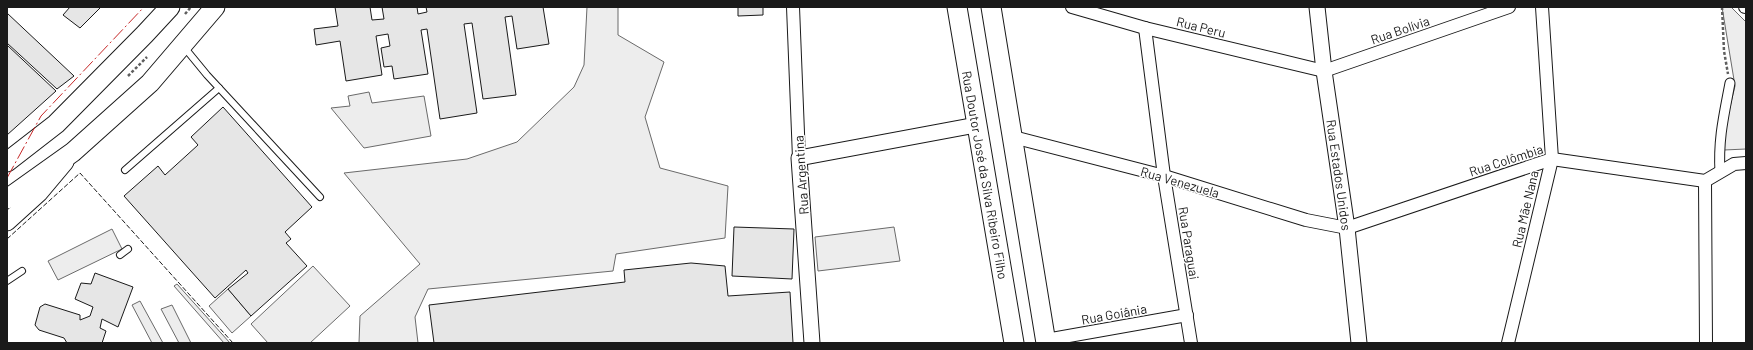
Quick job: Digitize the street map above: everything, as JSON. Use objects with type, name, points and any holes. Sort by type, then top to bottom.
[{"type":"main road","points":[[7,162],[56,124],[170,7]]},
{"type":"main road","points":[[7,200],[73,152],[150,83],[215,7]]},
{"type":"main road","name":"Rua Doutor José da Silva Ribeiro Filho","points":[[957,7],[1014,343]]},
{"type":"main road","points":[[991,7],[1045,342]]},
{"type":"main road","points":[[7,222],[39,193],[73,152]]},
{"type":"street","name":"Rua Argentina","points":[[793,7],[799,158],[812,343]]},
{"type":"street","name":"Rua Peru","points":[[1072,7],[1145,28],[1324,71]]},
{"type":"street","name":"Rua Estados Unidos","points":[[1317,7],[1324,71],[1347,228],[1361,341]]},
{"type":"street","name":"Rua Bolívia","points":[[1324,71],[1508,7]]},
{"type":"street","name":"Rua Mãe Nana","points":[[1508,343],[1552,159],[1542,7]]},
{"type":"street","name":"Rua Paraguai","points":[[1145,28],[1164,176],[1191,343]]},
{"type":"street","points":[[1720,172],[1720,132],[1730,83]]},
{"type":"street","points":[[799,158],[976,125]]},
{"type":"street","name":"Rua Venezuela","points":[[1013,137],[1164,176],[1306,220],[1347,228]]},
{"type":"street","name":"Rua Colômbia","points":[[1347,228],[1552,159],[1705,181]]},
{"type":"street","points":[[1706,343],[1705,181],[1734,164],[1746,163]]},
{"type":"street","name":"Rua Goiânia","points":[[1045,342],[1186,315]]},
{"type":"lane","points":[[183,46],[320,197]]},
{"type":"lane","points":[[125,170],[220,88]]},
{"type":"lane","points":[[120,255],[128,250]]},
{"type":"lane","points":[[7,281],[22,271]]},
{"type":"path","points":[[1722,7],[1724,51],[1730,83]]},
{"type":"shaded area","points":[[587,7],[618,7],[618,35],[664,62],[645,117],[660,168],[728,186],[725,238],[616,254],[613,271],[428,289],[415,317],[418,343],[359,343],[360,316],[420,264],[344,173],[467,159],[517,142],[574,87],[584,65]]},
{"type":"shaded area","points":[[1722,7],[1731,7],[1746,22],[1746,149],[1724,150],[1722,140],[1735,86]]},
{"type":"shaded area","points":[[369,92],[372,103],[424,96],[431,136],[364,148],[331,108],[350,106],[348,96]]},
{"type":"shaded area","points":[[894,227],[900,261],[818,271],[815,237]]},
{"type":"shaded area","points":[[112,229],[122,249],[58,280],[48,261]]},
{"type":"shaded area","points":[[313,266],[350,306],[310,343],[268,343],[251,324]]},
{"type":"shaded area","points":[[177,284],[230,343],[224,343],[174,286]]},
{"type":"shaded area","points":[[228,289],[251,316],[232,333],[209,306]]},
{"type":"shaded area","points":[[140,301],[163,343],[152,343],[132,305]]},
{"type":"shaded area","points":[[172,305],[191,343],[179,343],[161,309]]},
{"type":"building","points":[[70,7],[101,7],[80,28],[63,15]]},
{"type":"building","points":[[335,7],[370,7],[372,20],[384,19],[382,7],[417,7],[418,14],[427,12],[426,7],[543,7],[549,44],[517,49],[512,16],[505,17],[516,95],[483,99],[472,23],[464,24],[477,113],[440,119],[427,29],[421,30],[428,74],[394,79],[392,66],[384,67],[381,48],[390,46],[388,34],[376,36],[382,75],[346,81],[340,41],[316,45],[314,29],[338,26]]},
{"type":"building","points":[[738,7],[763,7],[763,15],[738,16]]},
{"type":"building","points":[[7,13],[74,76],[57,89],[7,43]]},
{"type":"building","points":[[7,45],[56,91],[7,135]]},
{"type":"building","points":[[223,107],[312,207],[285,232],[291,239],[286,243],[307,266],[251,316],[228,289],[248,273],[246,270],[215,298],[124,196],[158,166],[165,175],[198,145],[191,137]]},
{"type":"building","points":[[734,227],[794,229],[792,279],[732,276]]},
{"type":"building","points":[[691,263],[725,266],[728,296],[790,292],[793,343],[434,343],[429,305],[625,282],[624,270]]},
{"type":"building","points":[[95,273],[133,287],[118,327],[102,319],[100,328],[106,331],[102,343],[67,343],[64,338],[39,330],[35,325],[40,307],[45,304],[80,315],[80,320],[90,316],[93,307],[75,299],[81,283],[91,284]]},
{"type":"fence","points":[[7,239],[80,173],[233,343]]},
{"type":"power","points":[[7,178],[41,116],[144,7]]}]
